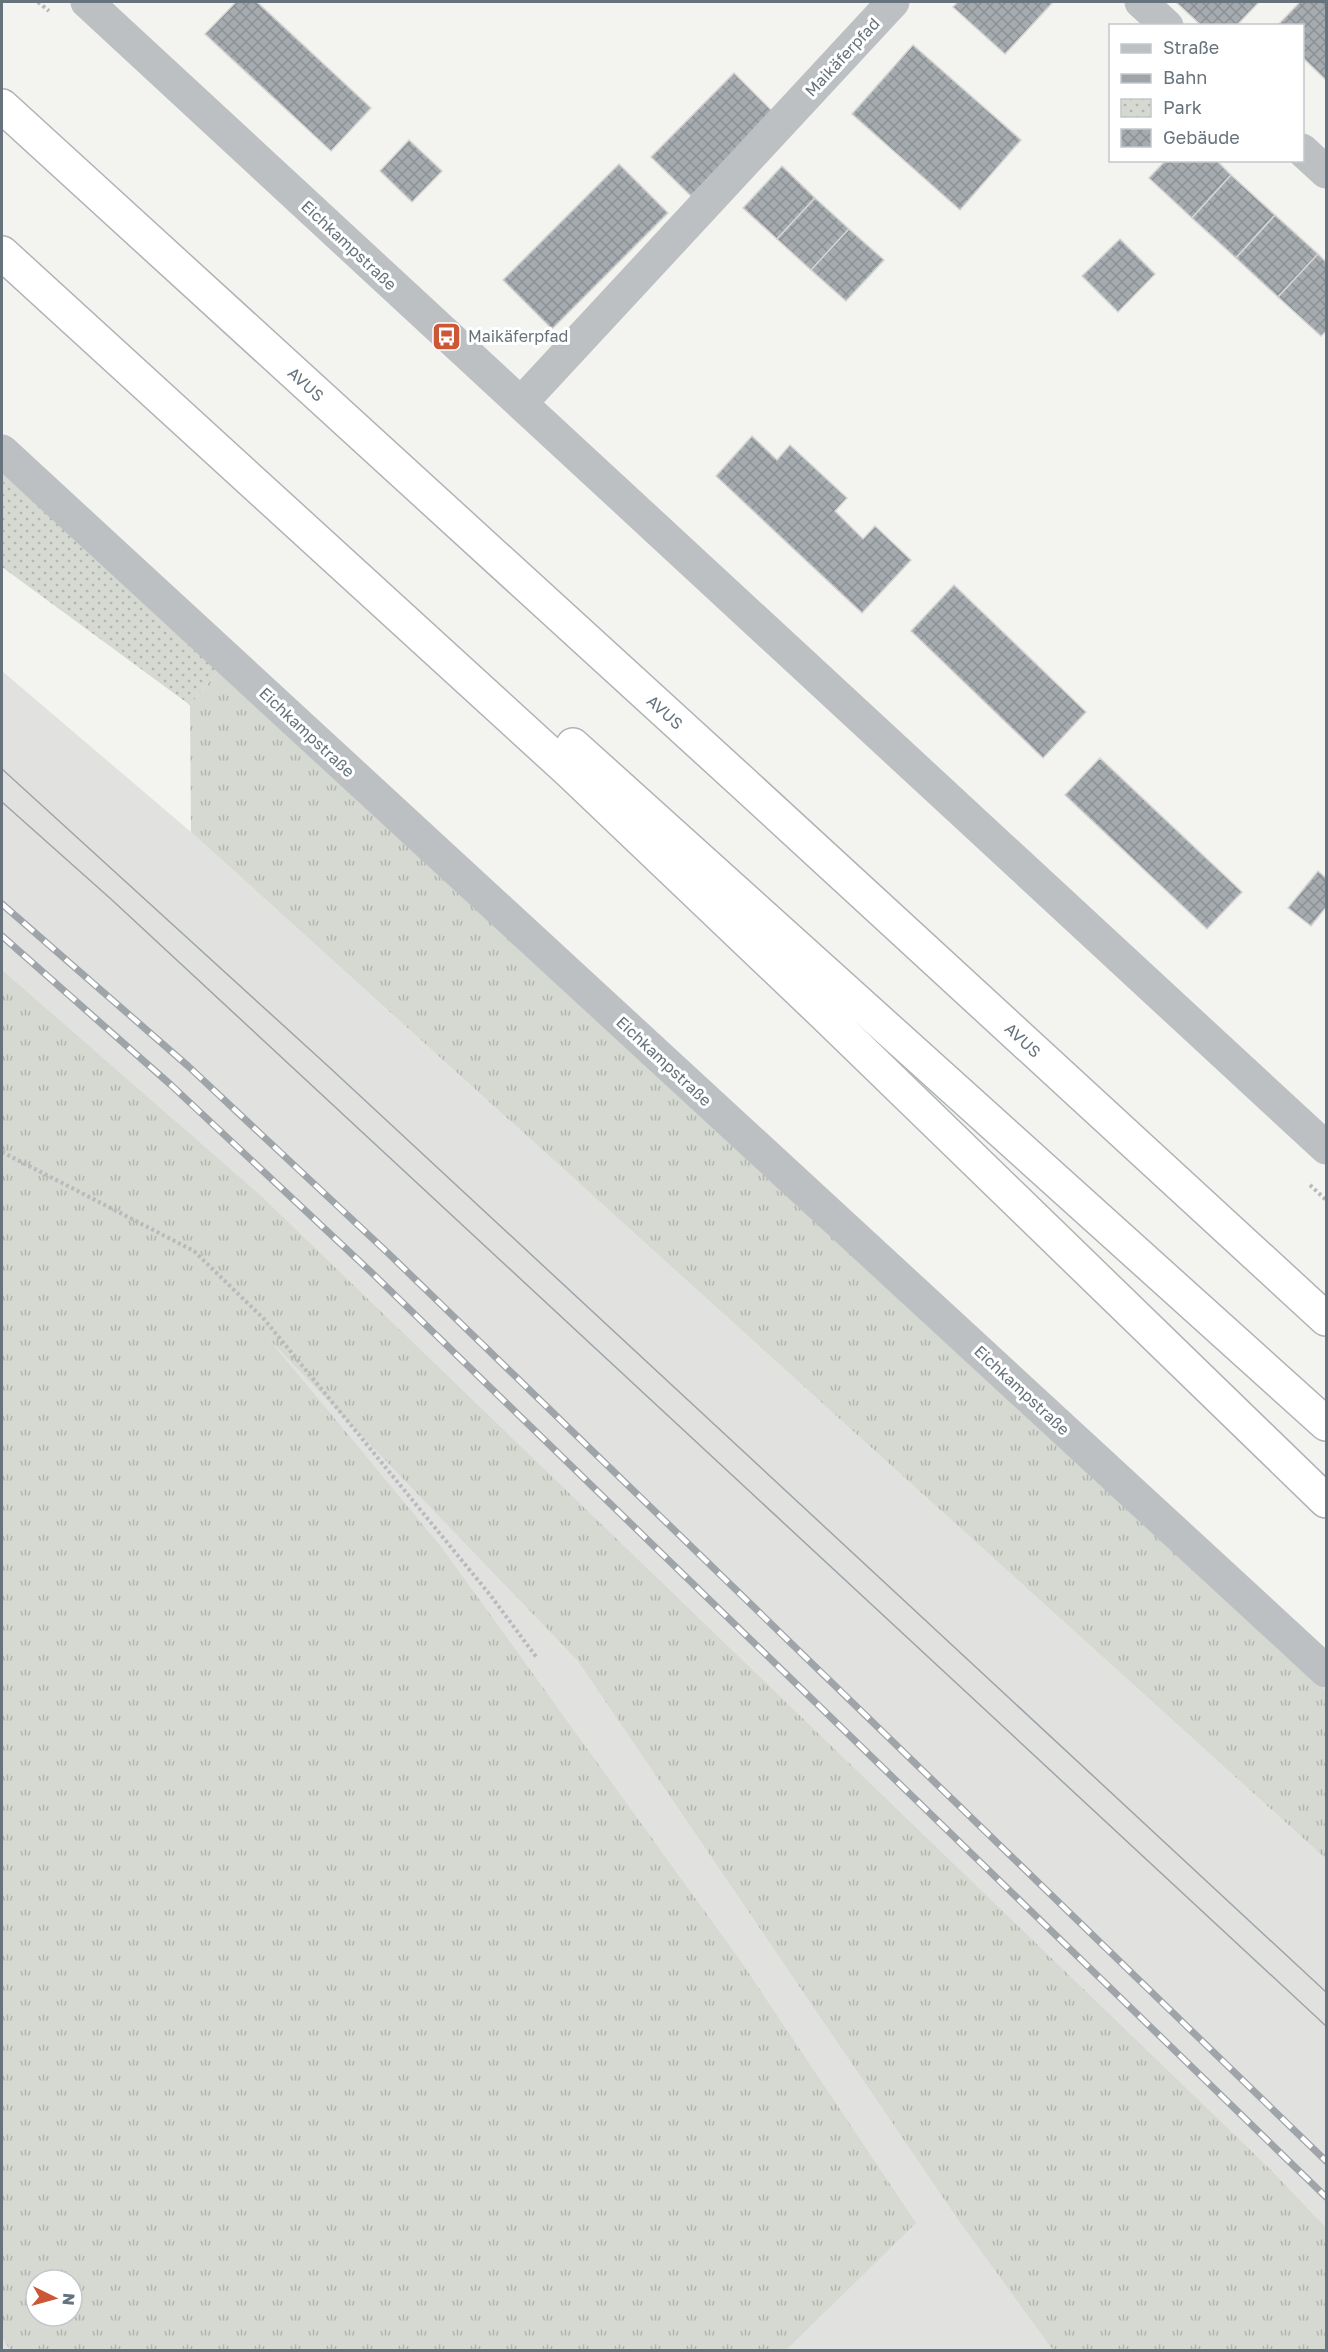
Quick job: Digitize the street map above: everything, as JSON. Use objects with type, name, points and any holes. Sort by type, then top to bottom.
[{"type":"highway","name":"AVUS","points":[[2,106],[733,773],[1326,1319]]},
{"type":"highway","points":[[2,230],[1326,1424]]},
{"type":"highway","points":[[2,253],[570,772],[1326,1501]]},
{"type":"street","name":"Eichkampstraße","points":[[87,2],[1326,1148]]},
{"type":"street","name":"Maikäferpfad","points":[[521,403],[893,2]]},
{"type":"street","points":[[1141,2],[1165,24]]},
{"type":"street","points":[[1304,152],[1326,172]]},
{"type":"street","name":"Eichkampstraße","points":[[2,451],[1326,1671]]},
{"type":"path","points":[[2,1152],[194,1251],[264,1319],[491,1596],[537,1658]]},
{"type":"shaded area","points":[[2,671],[191,832],[1326,1859],[1326,2350],[2,2350]]},
{"type":"green space","points":[[2,473],[218,671],[190,705],[2,567]]},
{"type":"green space","points":[[218,671],[1326,1690],[1326,1859],[191,832],[190,705]]},
{"type":"green space","points":[[2,970],[260,1195],[1271,2170],[1326,2228],[1326,2350],[1053,2350],[957,2218],[578,1661],[267,1337],[442,1548],[742,1963],[916,2223],[786,2350],[10,2350],[2,2337]]},
{"type":"building","points":[[236,2],[257,2],[371,108],[331,151],[205,34]]},
{"type":"building","points":[[958,2],[1053,2],[1005,54],[953,7]]},
{"type":"building","points":[[1176,2],[1259,2],[1238,24],[1200,24]]},
{"type":"building","points":[[1300,2],[1326,2],[1326,80],[1304,59],[1304,24],[1279,24]]},
{"type":"building","points":[[913,45],[1021,140],[960,210],[852,114]]},
{"type":"building","points":[[734,73],[773,112],[691,196],[651,157]]},
{"type":"building","points":[[409,140],[442,171],[412,202],[380,171]]},
{"type":"building","points":[[1164,162],[1218,162],[1231,175],[1192,218],[1149,178]]},
{"type":"building","points":[[619,164],[668,213],[552,329],[503,280]]},
{"type":"building","points":[[782,166],[815,198],[777,239],[743,208]]},
{"type":"building","points":[[1231,175],[1275,215],[1236,258],[1192,218]]},
{"type":"building","points":[[815,198],[849,229],[811,270],[777,239]]},
{"type":"building","points":[[1275,215],[1318,254],[1278,297],[1236,258]]},
{"type":"building","points":[[849,229],[884,260],[846,301],[811,270]]},
{"type":"building","points":[[1120,239],[1155,274],[1118,312],[1082,276]]},
{"type":"building","points":[[1318,254],[1326,262],[1326,331],[1321,336],[1278,297]]},
{"type":"building","points":[[752,436],[777,460],[790,445],[847,498],[835,511],[863,539],[875,526],[911,560],[862,613],[716,476]]},
{"type":"building","points":[[954,585],[1086,712],[1043,758],[911,631]]},
{"type":"building","points":[[1100,758],[1242,892],[1207,929],[1065,795]]},
{"type":"building","points":[[1318,871],[1326,878],[1326,907],[1311,926],[1288,908]]},
{"type":"tram line","points":[[2,769],[329,1067],[1326,1992]]},
{"type":"tram line","points":[[2,802],[112,900],[1326,2026]]},
{"type":"railway","points":[[2,904],[188,1066],[389,1254],[1326,2161]]},
{"type":"railway","points":[[2,936],[171,1085],[371,1272],[1326,2197]]},
{"type":"place","name":"Maikäferpfad","points":[[447,336]]}]
